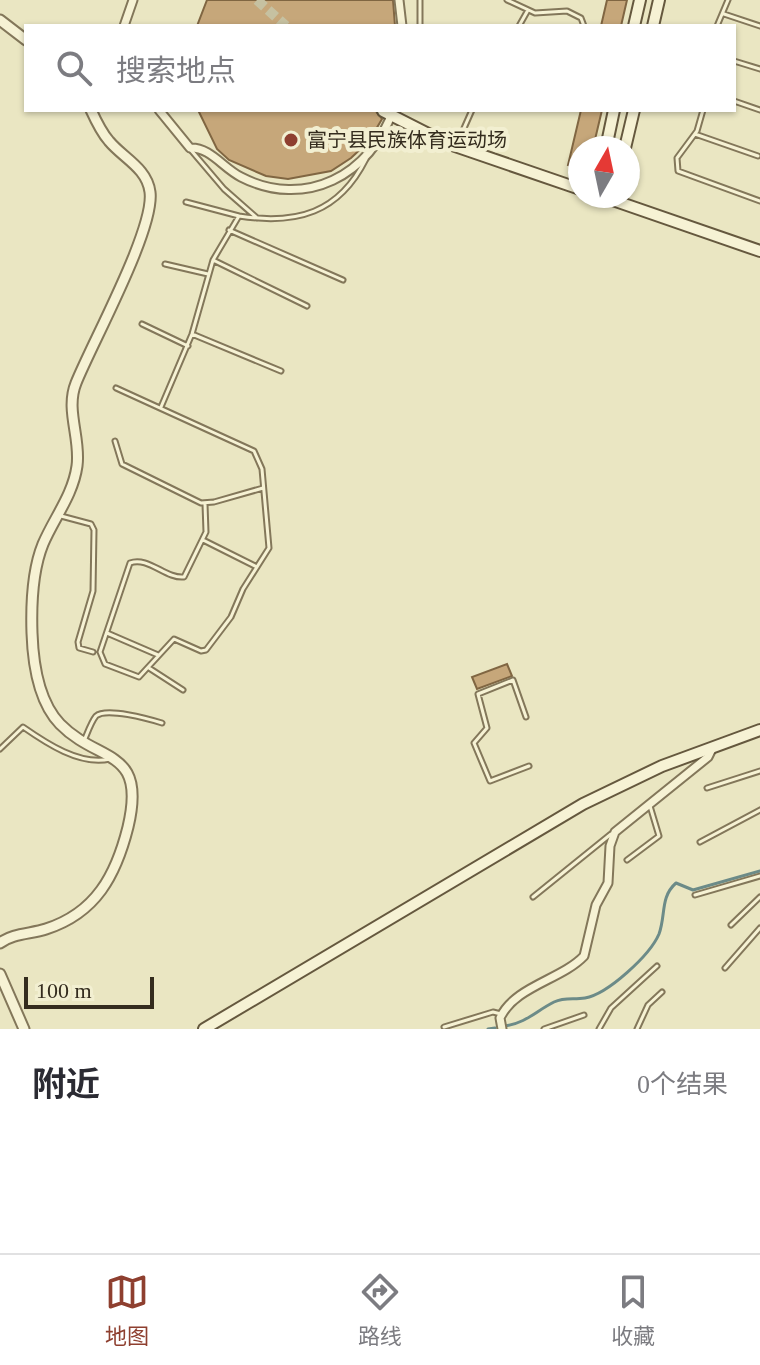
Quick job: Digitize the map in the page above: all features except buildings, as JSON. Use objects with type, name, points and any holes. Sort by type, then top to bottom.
[{"type":"main road","points":[[634,24],[640,0]]},
{"type":"main road","points":[[653,24],[659,0]]},
{"type":"main road","points":[[389,112],[456,147],[568,185]]},
{"type":"main road","points":[[609,136],[614,112]]},
{"type":"main road","points":[[628,136],[634,112]]},
{"type":"main road","points":[[640,207],[760,251]]},
{"type":"main road","points":[[204,1029],[583,804],[635,778],[760,730]]},
{"type":"street","points":[[125,24],[133,0]]},
{"type":"street","points":[[399,0],[402,24]]},
{"type":"street","points":[[0,20],[24,38]]},
{"type":"street","points":[[0,943],[8,937],[59,924],[83,910],[107,886],[119,859],[133,800],[130,781],[113,757],[66,730],[49,709],[33,643],[36,569],[77,466],[71,406],[74,387],[123,280],[150,201],[144,175],[107,139],[92,112]]},
{"type":"street","points":[[161,112],[190,148],[206,150],[251,182],[293,190],[333,181],[368,155],[389,112]]},
{"type":"street","points":[[502,1029],[501,1014],[541,982],[584,956],[596,905],[608,883],[610,846],[615,832],[648,802],[708,757],[713,747]]},
{"type":"street","points":[[0,974],[24,1029]]},
{"type":"lane","points":[[420,0],[420,24]]},
{"type":"lane","points":[[507,0],[542,14],[571,11],[581,18],[583,24]]},
{"type":"lane","points":[[718,24],[728,0]]},
{"type":"lane","points":[[520,24],[528,10]]},
{"type":"lane","points":[[724,14],[760,26]]},
{"type":"lane","points":[[736,62],[760,69]]},
{"type":"lane","points":[[736,102],[760,110]]},
{"type":"lane","points":[[456,147],[471,112]]},
{"type":"lane","points":[[702,112],[695,134],[677,158],[678,171],[760,201]]},
{"type":"lane","points":[[695,134],[758,156]]},
{"type":"lane","points":[[190,148],[224,189],[257,218]]},
{"type":"lane","points":[[186,202],[239,216],[302,215],[332,203],[354,182],[368,155]]},
{"type":"lane","points":[[161,407],[188,346],[213,260],[239,216]]},
{"type":"lane","points":[[229,230],[343,280]]},
{"type":"lane","points":[[213,260],[307,306]]},
{"type":"lane","points":[[165,264],[208,274]]},
{"type":"lane","points":[[142,324],[188,346]]},
{"type":"lane","points":[[192,334],[281,371]]},
{"type":"lane","points":[[116,388],[251,448],[260,461],[270,545],[231,617],[206,650],[201,651],[174,639],[149,668],[136,677],[102,662],[100,652],[130,563],[140,561],[182,578],[207,528],[205,504]]},
{"type":"lane","points":[[115,441],[122,464],[205,504],[264,488]]},
{"type":"lane","points":[[58,515],[93,526],[93,591],[78,642],[79,648],[93,652]]},
{"type":"lane","points":[[203,540],[258,567]]},
{"type":"lane","points":[[107,633],[158,655]]},
{"type":"lane","points":[[149,668],[183,690]]},
{"type":"lane","points":[[526,717],[513,680],[478,694],[487,728],[474,743],[490,781],[529,766]]},
{"type":"lane","points":[[84,741],[95,717],[102,714],[132,715],[162,723]]},
{"type":"lane","points":[[0,749],[23,727],[47,745],[93,759],[113,757]]},
{"type":"lane","points":[[707,788],[760,771]]},
{"type":"lane","points":[[627,860],[659,836],[648,802]]},
{"type":"lane","points":[[700,842],[760,810]]},
{"type":"lane","points":[[533,897],[615,832]]},
{"type":"lane","points":[[695,895],[760,876]]},
{"type":"lane","points":[[731,925],[760,897]]},
{"type":"lane","points":[[725,968],[760,928]]},
{"type":"lane","points":[[599,1029],[611,1008],[657,966]]},
{"type":"lane","points":[[637,1029],[648,1005],[662,992]]},
{"type":"lane","points":[[444,1027],[493,1012],[501,1014]]},
{"type":"lane","points":[[544,1029],[584,1015]]},
{"type":"waterway","points":[[505,1026],[525,1019],[558,1000],[594,995],[627,972],[647,952],[659,934],[665,900],[676,883],[693,890],[760,871]]},
{"type":"waterway","points":[[488,1029],[495,1028]]},
{"type":"tunnel","points":[[257,0],[284,24]]},
{"type":"place","name":"富宁县民族体育运动场","points":[[291,140]]}]
